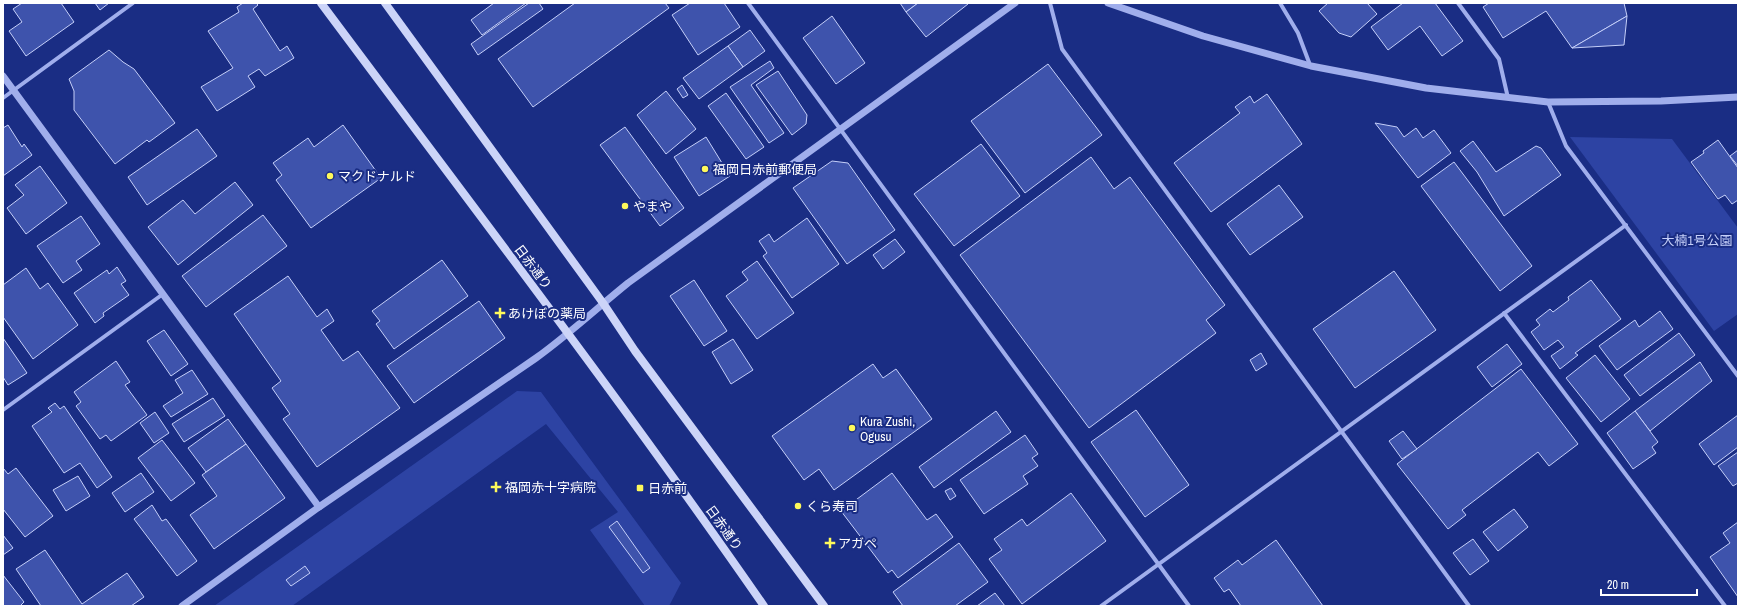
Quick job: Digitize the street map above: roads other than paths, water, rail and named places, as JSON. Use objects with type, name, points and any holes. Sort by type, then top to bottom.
[{"type":"main road","name":"日赤通り","points":[[321,3],[568,334],[718,540],[764,606]]},
{"type":"main road","points":[[385,3],[603,303],[635,351],[824,606]]},
{"type":"street","points":[[3,98],[133,3]]},
{"type":"street","points":[[748,3],[1189,606]]},
{"type":"street","points":[[182,606],[319,507],[568,334],[603,303],[1015,3]]},
{"type":"street","points":[[1050,3],[1062,49],[1468,606]]},
{"type":"street","points":[[1108,3],[1203,36],[1311,66],[1426,88],[1548,102],[1661,101],[1738,97]]},
{"type":"street","points":[[1280,3],[1288,13],[1298,33],[1311,66]]},
{"type":"street","points":[[1458,3],[1499,59],[1508,98]]},
{"type":"street","points":[[3,76],[319,507]]},
{"type":"street","points":[[1548,102],[1566,146],[1738,376]]},
{"type":"street","points":[[1101,606],[1626,225]]},
{"type":"street","points":[[3,410],[163,294]]},
{"type":"street","points":[[1504,313],[1725,606]]},
{"type":"place","name":"福岡日赤前郵便局","points":[[705,169]]},
{"type":"place","name":"マクドナルド","points":[[330,176]]},
{"type":"place","name":"やまや","points":[[625,206]]},
{"type":"place","name":"あけぼの薬局","points":[[500,313]]},
{"type":"place","name":"Kura Zushi, Ogusu","points":[[852,428]]},
{"type":"place","name":"福岡赤十字病院","points":[[496,487]]},
{"type":"place","name":"日赤前","points":[[640,488]]},
{"type":"place","name":"くら寿司","points":[[798,506]]},
{"type":"place","name":"アガペ","points":[[830,543]]},
{"type":"park label","name":"大楠1号公園","points":[[1697,240]]}]
